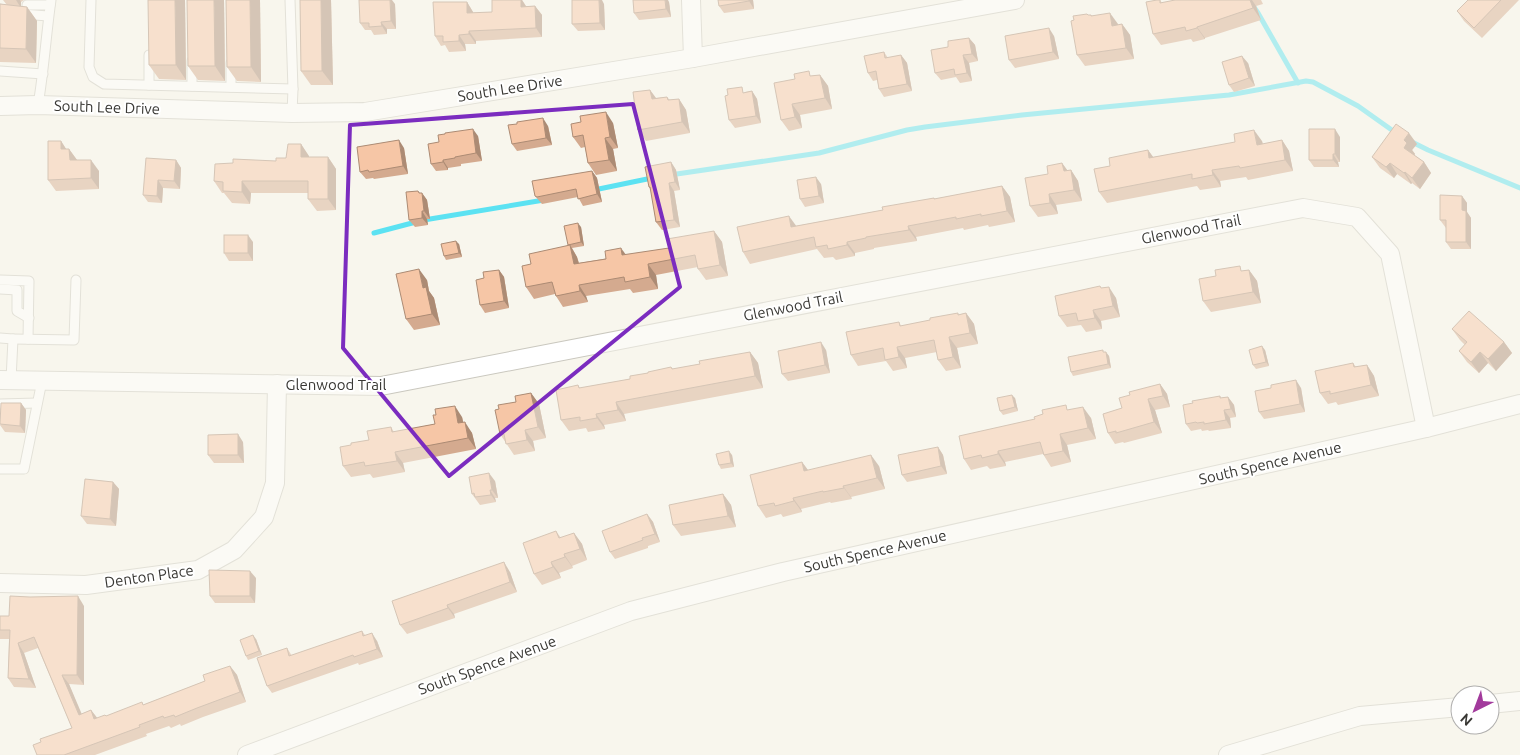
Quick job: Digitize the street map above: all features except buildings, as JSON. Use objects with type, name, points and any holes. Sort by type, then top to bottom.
[{"type":"street","points":[[691,0],[693,58]]},
{"type":"street","name":"South Lee Drive","points":[[0,106],[292,113],[365,112],[693,58],[1015,0]]},
{"type":"street","name":"Glenwood Trail","points":[[6,380],[381,386],[1303,208],[1357,217],[1390,254],[1426,428]]},
{"type":"street","name":"Denton Place","points":[[0,583],[86,585],[198,570],[234,550],[264,517],[276,483],[277,384]]},
{"type":"street","name":"South Spence Avenue","points":[[246,755],[631,611],[783,572],[1426,428],[1520,404]]},
{"type":"street","points":[[1500,703],[1520,701]]},
{"type":"street","points":[[1228,755],[1360,716],[1450,708]]},
{"type":"lane","points":[[92,0],[89,67],[93,77],[104,84],[292,89]]},
{"type":"lane","points":[[290,0],[292,113]]},
{"type":"lane","points":[[27,5],[51,2],[38,106]]},
{"type":"lane","points":[[2,6],[8,13],[48,16]]},
{"type":"lane","points":[[149,47],[149,85]]},
{"type":"lane","points":[[192,48],[192,86]]},
{"type":"lane","points":[[231,58],[231,87]]},
{"type":"lane","points":[[0,71],[43,74]]},
{"type":"lane","points":[[0,280],[29,281],[28,339]]},
{"type":"lane","points":[[0,338],[74,340],[76,280]]},
{"type":"lane","points":[[0,289],[16,290],[16,311],[29,318]]},
{"type":"lane","points":[[6,380],[13,339]]},
{"type":"lane","points":[[0,468],[24,469],[42,381]]},
{"type":"lane","points":[[0,404],[37,403]]},
{"type":"highlighted area","points":[[633,104],[680,287],[449,476],[343,348],[350,125]]},
{"type":"waterway","points":[[1249,0],[1298,83]]},
{"type":"waterway","points":[[670,175],[819,153],[925,127],[1022,115],[1229,95],[1306,81],[1313,82],[1358,106],[1396,133]]},
{"type":"waterway","points":[[1410,141],[1520,188]]},
{"type":"waterway","points":[[594,190],[652,178]]},
{"type":"waterway","points":[[424,220],[544,200]]},
{"type":"waterway","points":[[374,233],[416,222]]}]
